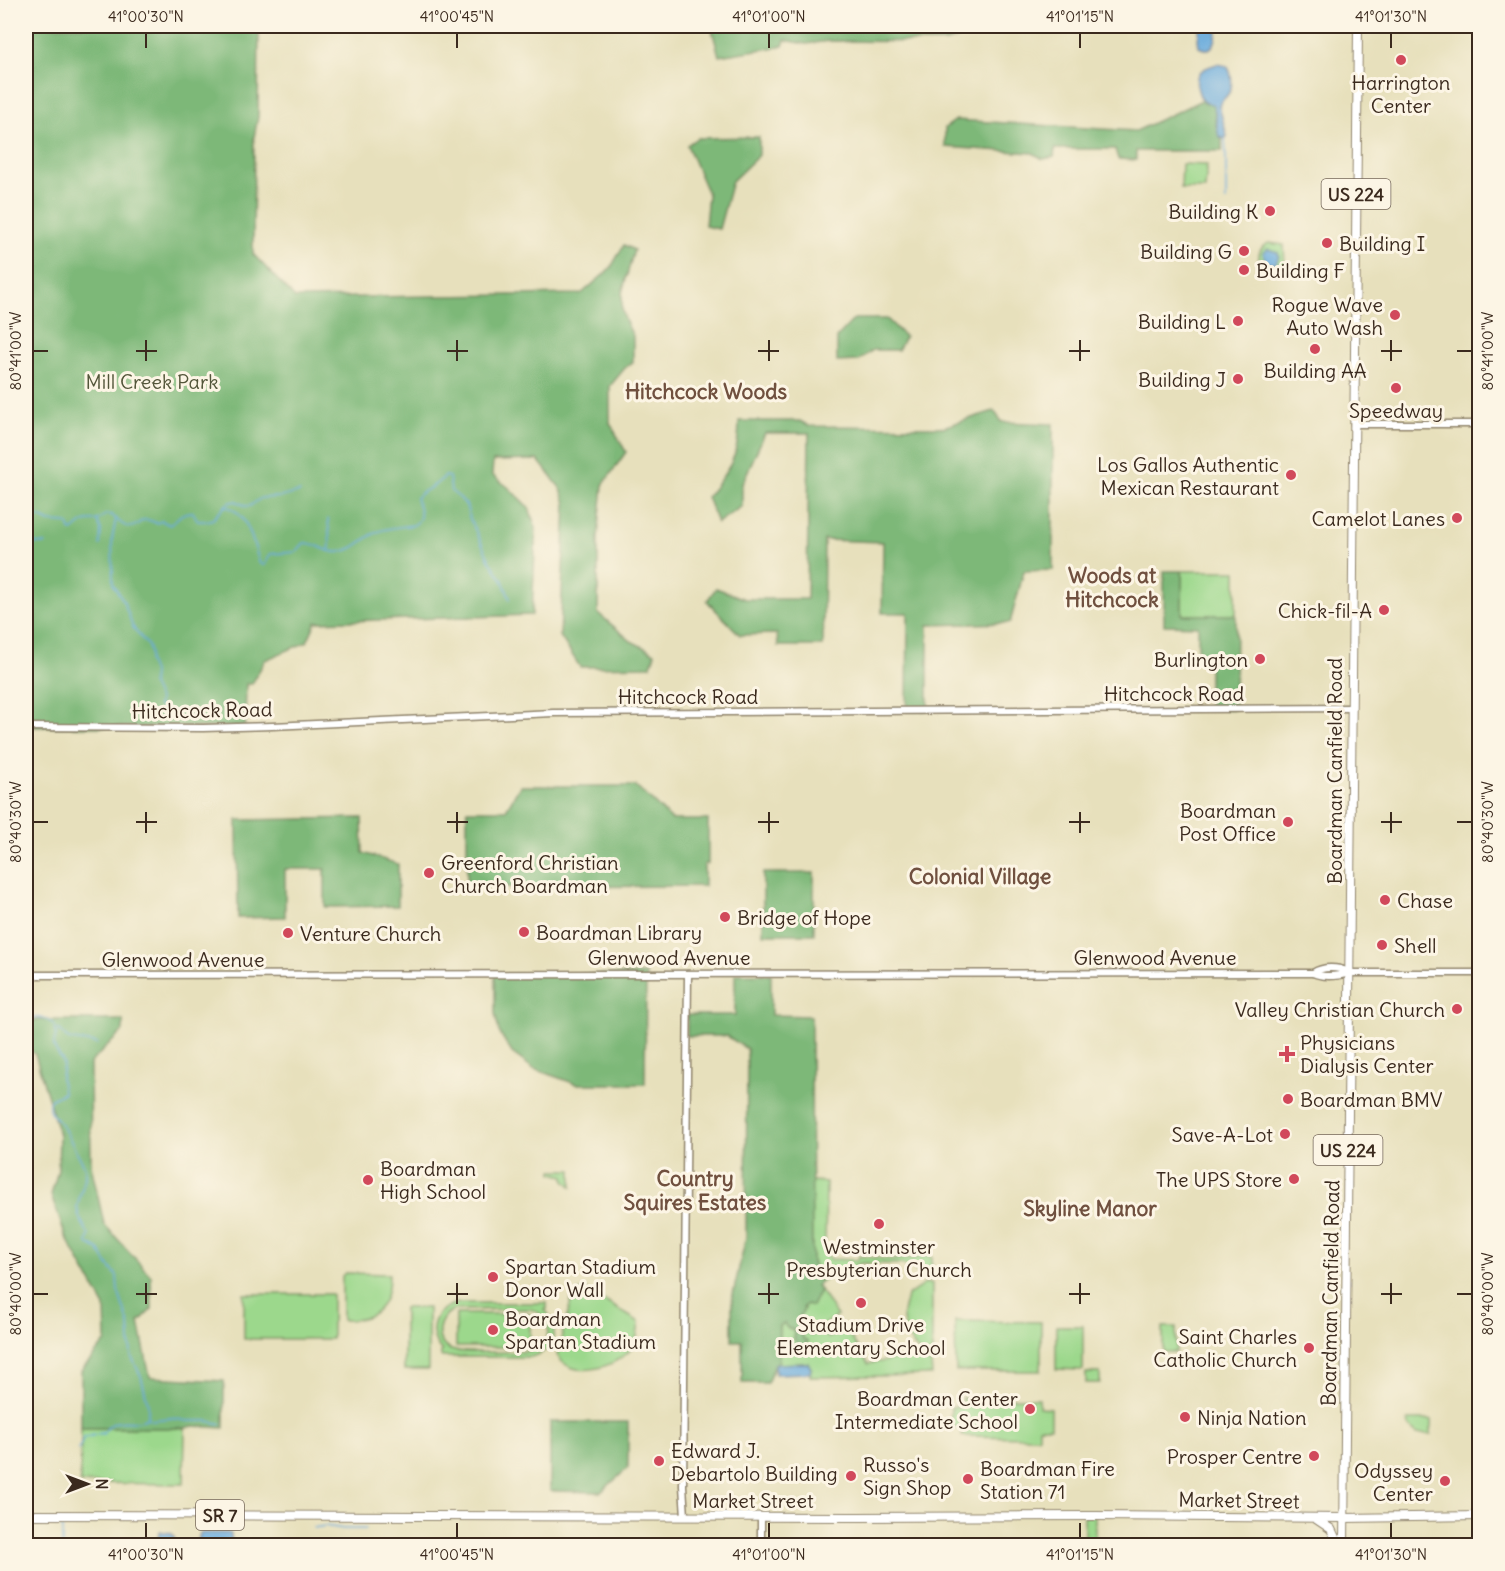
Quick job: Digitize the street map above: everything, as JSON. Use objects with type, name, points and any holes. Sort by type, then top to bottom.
[{"type":"main road","name":"Boardman Canfield Road","points":[[1344,1518],[1358,26]]},
{"type":"main road","name":"Market Street","points":[[26,1515],[1344,1518],[1479,1516]]},
{"type":"main road","points":[[1312,1517],[1331,1528],[1339,1545]]},
{"type":"main road","name":"US 224","points":[[1344,1518],[1344,1545]]},
{"type":"street","points":[[1354,424],[1479,424]]},
{"type":"street","name":"Hitchcock Road","points":[[26,727],[272,726],[553,713],[1351,708]]},
{"type":"street","name":"Glenwood Avenue","points":[[26,975],[1313,973],[1340,975],[1349,973],[1479,973]]},
{"type":"street","points":[[685,1516],[683,1486],[688,974]]},
{"type":"street","points":[[761,1516],[761,1545]]},
{"type":"green space","name":"Mill Creek Park","points":[[26,26],[259,26],[258,117],[254,137],[253,254],[295,298],[581,294],[610,269],[624,245],[634,250],[622,293],[622,309],[633,336],[633,362],[610,386],[610,423],[626,452],[603,485],[598,538],[598,613],[631,641],[655,653],[651,666],[580,667],[560,636],[566,503],[561,489],[538,460],[493,461],[492,475],[529,508],[536,528],[532,615],[316,622],[307,642],[265,660],[252,684],[246,684],[245,727],[26,727]]},
{"type":"green space","points":[[711,26],[1000,26],[945,42],[829,41],[806,44],[785,40],[783,46],[719,56]]},
{"type":"green space","points":[[1202,100],[1205,103],[1214,104],[1216,126],[1222,138],[1222,151],[1136,151],[1136,160],[1118,159],[1115,149],[1055,149],[1054,157],[1043,159],[1033,153],[945,147],[945,128],[956,120],[1136,131]]},
{"type":"green space","points":[[759,137],[759,155],[732,181],[719,229],[705,226],[708,194],[687,145],[697,138]]},
{"type":"green space","points":[[1182,164],[1207,165],[1205,189],[1181,189]]},
{"type":"green space","points":[[1269,243],[1284,245],[1285,268],[1283,270],[1263,269],[1259,258],[1260,250]]},
{"type":"green space","points":[[854,319],[887,319],[905,337],[898,350],[873,350],[858,361],[837,362],[837,337]]},
{"type":"green space","points":[[994,411],[1002,422],[1053,424],[1053,570],[1024,571],[1010,623],[928,625],[928,711],[907,711],[908,613],[882,613],[883,542],[824,540],[823,646],[778,646],[777,634],[740,635],[707,601],[716,588],[745,599],[807,599],[809,433],[765,433],[742,484],[742,506],[717,523],[707,497],[721,479],[735,454],[739,421],[800,421],[809,426],[943,427]]},
{"type":"green space","points":[[1164,571],[1182,571],[1182,615],[1236,615],[1235,709],[1209,709],[1209,660],[1198,660],[1198,626],[1164,625]]},
{"type":"green space","points":[[1182,571],[1236,571],[1236,615],[1182,615]]},
{"type":"green space","points":[[520,786],[636,786],[672,820],[708,820],[708,864],[704,864],[704,886],[467,887],[467,810],[506,810]]},
{"type":"green space","points":[[362,818],[363,853],[398,864],[398,906],[325,907],[325,869],[285,869],[285,917],[238,918],[237,820]]},
{"type":"green space","points":[[763,873],[814,873],[814,934],[763,934]]},
{"type":"green space","points":[[646,974],[645,1084],[576,1084],[534,1069],[512,1053],[499,1032],[495,1013],[495,975]]},
{"type":"green space","points":[[735,974],[771,974],[771,1015],[811,1016],[812,1263],[820,1275],[817,1286],[820,1290],[812,1306],[807,1304],[803,1307],[799,1318],[807,1324],[814,1325],[817,1330],[812,1335],[803,1331],[803,1339],[807,1340],[807,1343],[805,1346],[798,1346],[794,1338],[794,1330],[787,1328],[784,1323],[779,1326],[779,1360],[767,1383],[742,1383],[742,1341],[732,1341],[732,1299],[746,1237],[747,1049],[727,1036],[687,1036],[687,1015],[735,1015]]},
{"type":"green space","points":[[26,1020],[123,1020],[123,1031],[90,1063],[91,1165],[104,1224],[151,1276],[152,1309],[139,1322],[150,1377],[224,1381],[224,1428],[193,1426],[185,1428],[81,1428],[81,1371],[106,1341],[105,1307],[66,1237],[51,1195],[58,1170],[59,1135],[35,1054],[26,1048]]},
{"type":"green space","points":[[553,1170],[572,1170],[572,1187],[565,1180],[565,1176],[553,1173]]},
{"type":"green space","points":[[811,1181],[826,1182],[825,1255],[829,1256],[829,1259],[858,1260],[859,1256],[895,1260],[928,1255],[932,1257],[932,1271],[920,1275],[913,1268],[902,1264],[861,1263],[848,1269],[846,1266],[819,1284],[820,1275],[812,1263]]},
{"type":"green space","points":[[345,1273],[389,1274],[386,1295],[378,1310],[363,1318],[342,1320],[342,1276]]},
{"type":"green space","points":[[926,1283],[932,1284],[932,1352],[926,1356],[909,1338],[904,1326],[903,1310],[907,1296]]},
{"type":"green space","points":[[585,1289],[639,1322],[635,1343],[624,1356],[604,1366],[582,1370],[572,1368],[557,1355],[573,1294]]},
{"type":"green space","points":[[820,1290],[837,1316],[821,1327],[828,1338],[845,1328],[868,1364],[907,1357],[931,1363],[932,1375],[814,1377],[810,1376],[811,1368],[808,1363],[777,1364],[779,1326],[784,1323],[794,1330],[796,1342],[803,1339],[803,1331],[812,1335],[807,1324],[799,1318],[803,1307],[807,1304],[812,1305]]},
{"type":"green space","points":[[244,1294],[332,1294],[332,1339],[244,1339]]},
{"type":"green space","points":[[460,1303],[547,1303],[545,1310],[553,1324],[553,1338],[546,1350],[531,1357],[442,1357],[442,1351],[434,1336],[434,1321],[438,1314],[451,1305]],"holes":[[[530,1309],[545,1318],[548,1332],[545,1342],[534,1350],[457,1351],[445,1346],[439,1335],[443,1318],[453,1310]]]},
{"type":"green space","points":[[404,1308],[428,1308],[428,1370],[404,1370]]},
{"type":"green space","points":[[456,1314],[530,1314],[530,1347],[456,1347]]},
{"type":"green space","points":[[955,1321],[1041,1322],[1041,1371],[956,1371]]},
{"type":"green space","points":[[1056,1326],[1083,1326],[1083,1370],[1056,1369]]},
{"type":"green space","points":[[1163,1327],[1176,1327],[1176,1352],[1163,1352]]},
{"type":"green space","points":[[1086,1373],[1100,1373],[1100,1383],[1086,1383]]},
{"type":"green space","points":[[962,1398],[1039,1398],[1039,1407],[1051,1408],[1051,1427],[1039,1427],[1039,1437],[962,1436],[962,1427],[950,1427],[951,1407],[962,1407]]},
{"type":"green space","points":[[1408,1420],[1431,1420],[1431,1434],[1417,1434],[1409,1427]]},
{"type":"green space","points":[[550,1422],[628,1422],[628,1468],[601,1492],[550,1491]]},
{"type":"green space","points":[[81,1428],[185,1428],[184,1484],[80,1483]]},
{"type":"green space","points":[[1084,1516],[1095,1516],[1095,1545],[1084,1546]]},
{"type":"water","points":[[1200,26],[1217,27],[1214,44],[1208,49],[1199,47]]},
{"type":"water","points":[[1217,64],[1227,66],[1232,80],[1230,91],[1219,106],[1227,136],[1225,139],[1219,137],[1214,105],[1202,100],[1196,79],[1207,67]]},
{"type":"water","points":[[1268,249],[1278,252],[1276,264],[1266,263],[1263,253]]},
{"type":"water","points":[[808,1363],[811,1368],[810,1373],[775,1374],[775,1364]]},
{"type":"water","points":[[159,1531],[171,1533],[175,1545],[157,1545]]},
{"type":"water","points":[[200,1533],[229,1533],[232,1545],[197,1545]]},
{"type":"waterway","points":[[1225,139],[1226,201]]},
{"type":"waterway","points":[[225,506],[233,509],[245,522],[260,564],[265,565],[270,554],[296,552],[304,543],[340,552],[350,549],[381,530],[414,525],[420,516],[416,498],[446,476],[449,477],[451,491],[466,505],[470,519],[510,599]]},
{"type":"waterway","points":[[26,517],[40,517],[50,522],[66,523],[72,531],[84,522],[98,520],[108,514],[128,527],[143,520],[156,523],[162,521],[170,525],[186,513],[193,512],[198,521],[206,521],[213,519],[231,502],[236,501],[250,506],[261,498],[281,497],[300,492]]},
{"type":"waterway","points":[[116,519],[112,539],[113,584],[123,600],[133,627],[148,646],[149,662],[153,672],[152,685],[159,699],[158,706],[163,708],[167,715]]},
{"type":"waterway","points":[[328,519],[329,551]]},
{"type":"waterway","points":[[97,520],[101,530],[100,545]]},
{"type":"waterway","points":[[26,543],[46,544]]},
{"type":"waterway","points":[[26,1017],[45,1019],[50,1021],[55,1028],[54,1047],[63,1062],[61,1079],[63,1093],[50,1100],[49,1109],[62,1125],[85,1167],[85,1178],[77,1207],[79,1217],[89,1235],[88,1244],[99,1250],[117,1276],[118,1291],[129,1324],[131,1356],[141,1376],[148,1404],[148,1418]]},
{"type":"waterway","points":[[58,1030],[69,1039],[97,1044]]},
{"type":"waterway","points":[[78,1450],[84,1438],[103,1434],[113,1424],[141,1421],[147,1418]]},
{"type":"waterway","points":[[148,1418],[151,1420],[171,1418],[222,1424]]},
{"type":"waterway","points":[[26,1453],[27,1506]]},
{"type":"waterway","points":[[62,1526],[62,1546]]},
{"type":"waterway","points":[[314,1528],[325,1526],[366,1529]]},
{"type":"place","name":"Harrington Center","points":[[1401,60]]},
{"type":"place","name":"Building K","points":[[1270,211]]},
{"type":"place","name":"Building I","points":[[1327,243]]},
{"type":"place","name":"Building G","points":[[1244,251]]},
{"type":"place","name":"Building F","points":[[1244,270]]},
{"type":"place","name":"Rogue Wave Auto Wash","points":[[1395,315]]},
{"type":"place","name":"Building L","points":[[1238,321]]},
{"type":"place","name":"Building AA","points":[[1315,349]]},
{"type":"place","name":"Building J","points":[[1238,379]]},
{"type":"place","name":"Speedway","points":[[1396,388]]},
{"type":"place","name":"Los Gallos Authentic Mexican Restaurant","points":[[1291,475]]},
{"type":"place","name":"Camelot Lanes","points":[[1457,518]]},
{"type":"place","name":"Chick-fil-A","points":[[1384,610]]},
{"type":"place","name":"Burlington","points":[[1260,659]]},
{"type":"place","name":"Boardman Post Office","points":[[1288,822]]},
{"type":"place","name":"Greenford Christian Church Boardman","points":[[429,873]]},
{"type":"place","name":"Chase","points":[[1385,900]]},
{"type":"place","name":"Bridge of Hope","points":[[725,917]]},
{"type":"place","name":"Boardman Library","points":[[524,932]]},
{"type":"place","name":"Venture Church","points":[[288,933]]},
{"type":"place","name":"Shell","points":[[1382,945]]},
{"type":"place","name":"Valley Christian Church","points":[[1457,1009]]},
{"type":"place","name":"Physicians Dialysis Center","points":[[1287,1054]]},
{"type":"place","name":"Boardman BMV","points":[[1288,1099]]},
{"type":"place","name":"Save-A-Lot","points":[[1285,1134]]},
{"type":"place","name":"The UPS Store","points":[[1294,1179]]},
{"type":"place","name":"Boardman High School","points":[[368,1180]]},
{"type":"place","name":"Westminster Presbyterian Church","points":[[879,1224]]},
{"type":"place","name":"Spartan Stadium Donor Wall","points":[[493,1277]]},
{"type":"place","name":"Stadium Drive Elementary School","points":[[861,1303]]},
{"type":"place","name":"Boardman Spartan Stadium","points":[[493,1330]]},
{"type":"place","name":"Saint Charles Catholic Church","points":[[1309,1348]]},
{"type":"place","name":"Boardman Center Intermediate School","points":[[1030,1409]]},
{"type":"place","name":"Ninja Nation","points":[[1185,1417]]},
{"type":"place","name":"Prosper Centre","points":[[1314,1456]]},
{"type":"place","name":"Edward J. Debartolo Building","points":[[659,1461]]},
{"type":"place","name":"Russo's Sign Shop","points":[[851,1476]]},
{"type":"place","name":"Boardman Fire Station 71","points":[[968,1479]]},
{"type":"place","name":"Odyssey Center","points":[[1445,1481]]},
{"type":"district","name":"Hitchcock Woods","points":[[706,391]]},
{"type":"district","name":"Woods at Hitchcock","points":[[1112,587]]},
{"type":"district","name":"Colonial Village","points":[[980,876]]},
{"type":"district","name":"Country Squires Estates","points":[[695,1190]]},
{"type":"district","name":"Skyline Manor","points":[[1090,1208]]}]
